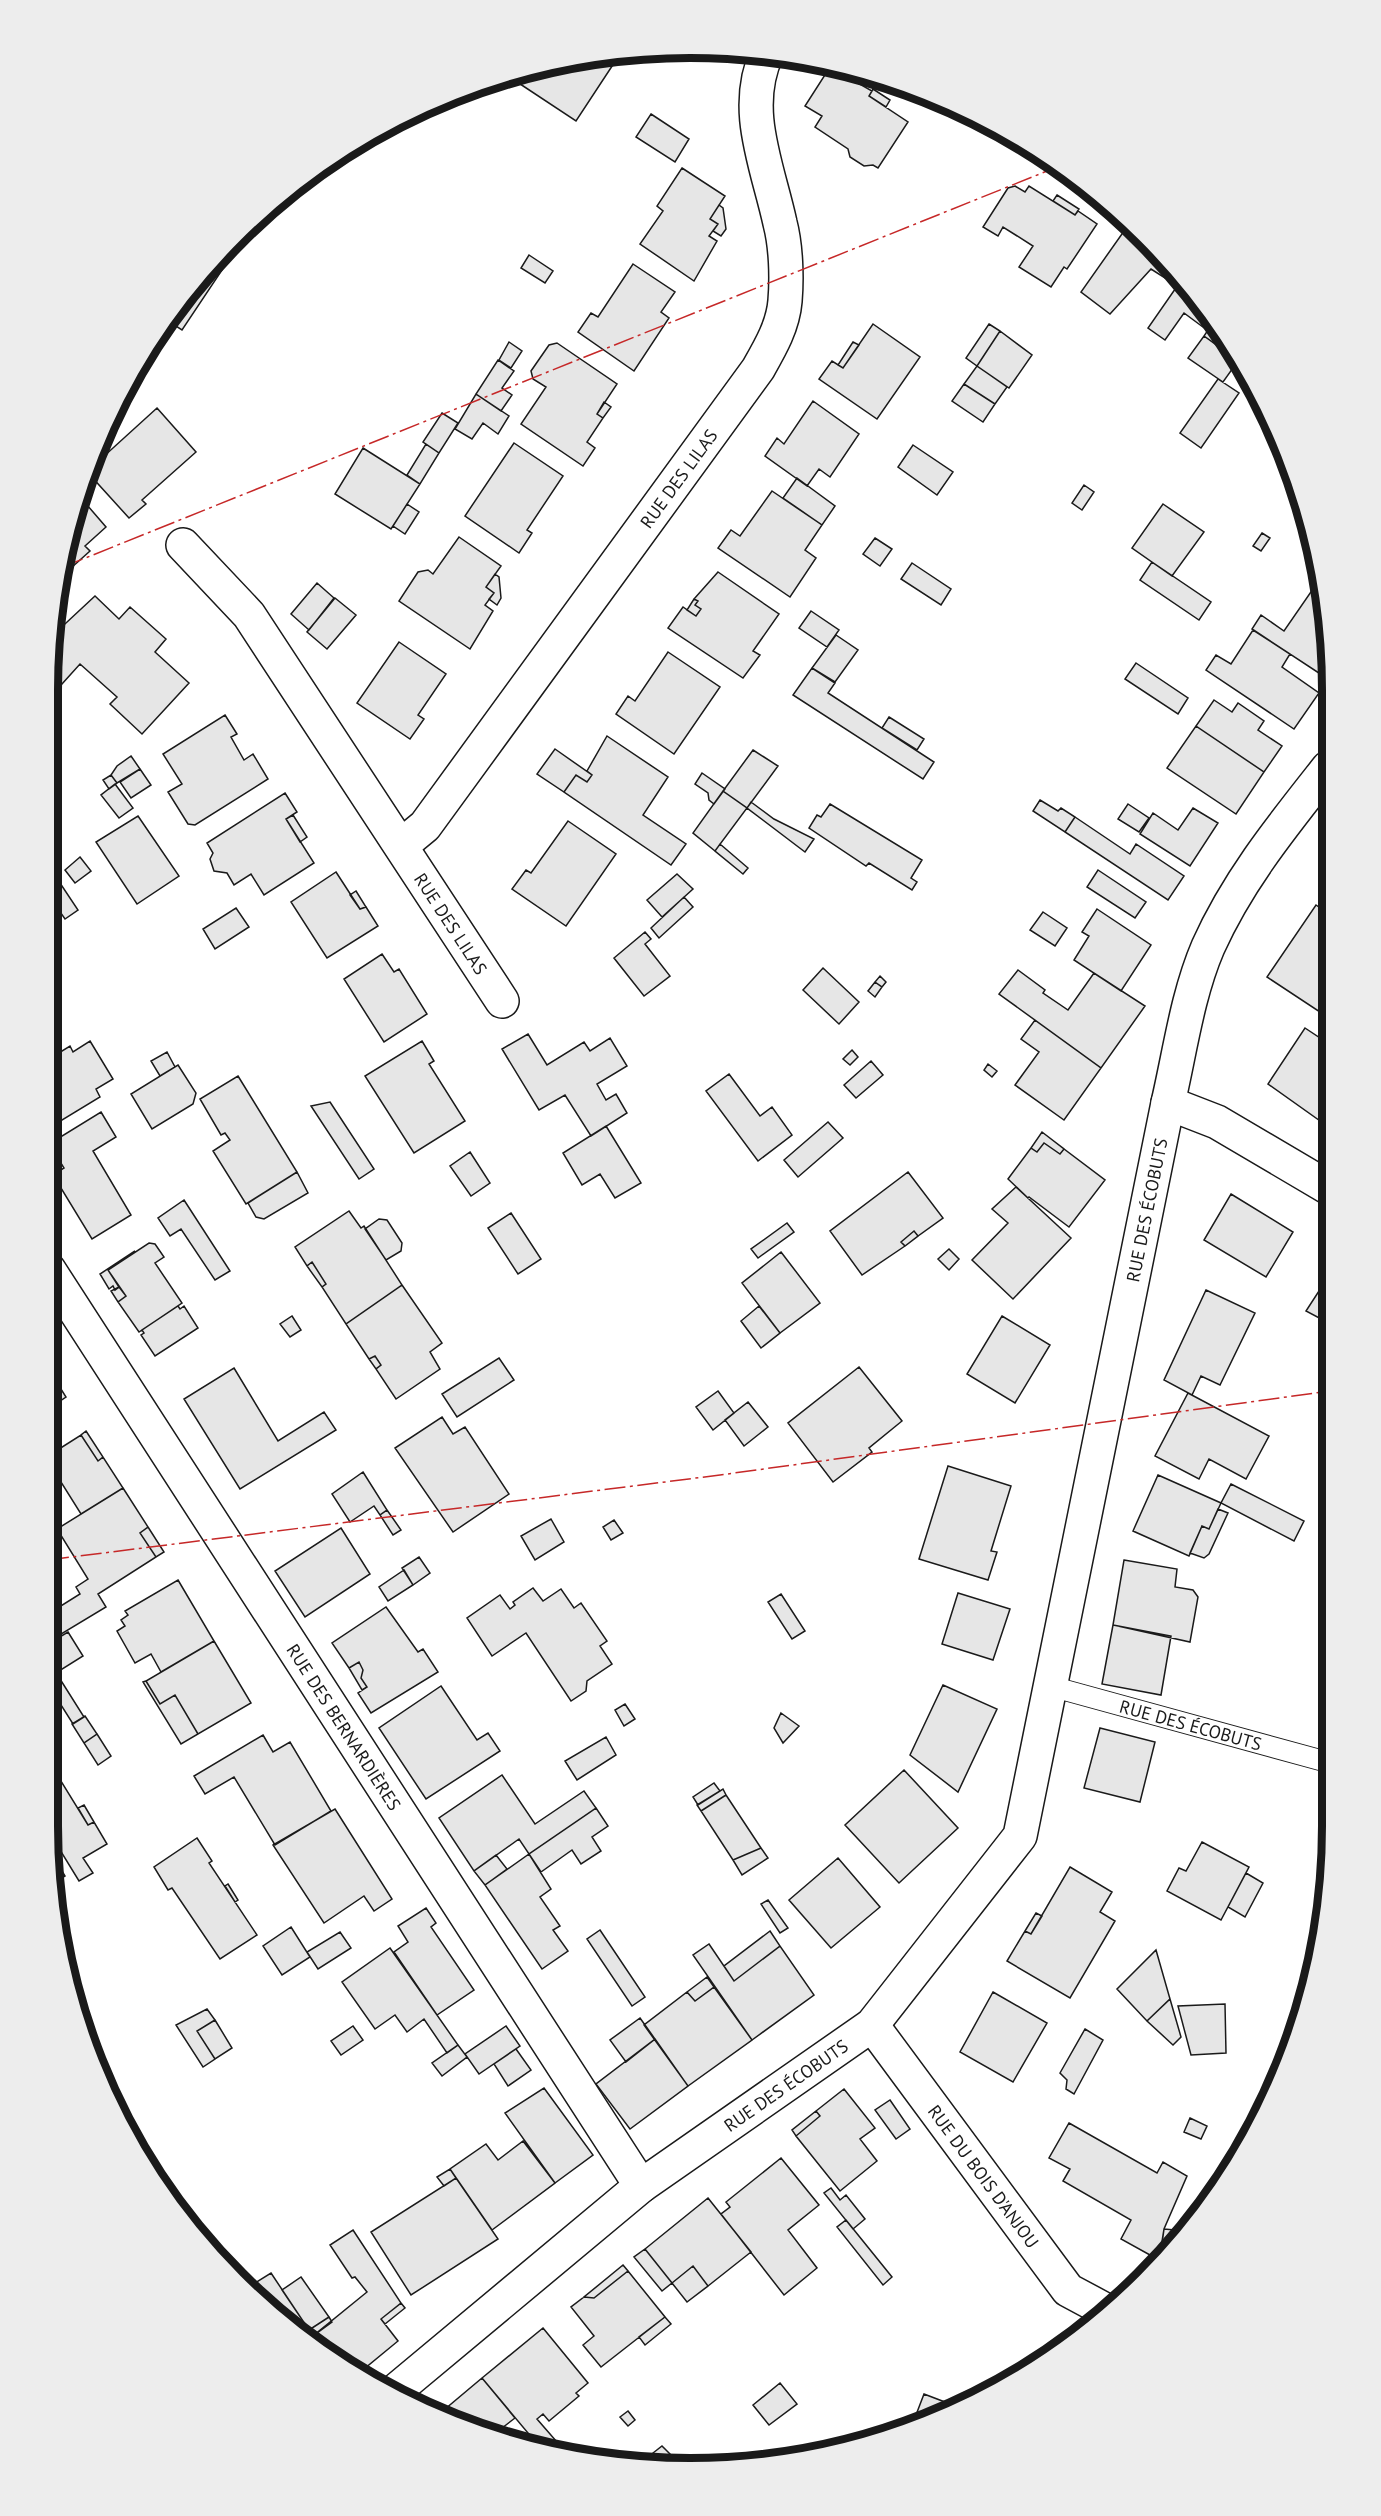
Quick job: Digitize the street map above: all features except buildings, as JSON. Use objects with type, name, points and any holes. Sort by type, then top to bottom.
[{"type":"street","name":"RUE DES LILAS","points":[[402,845],[425,826],[758,369],[777,335],[785,302],[781,226],[755,120],[756,92],[764,63]]},
{"type":"street","name":"RUE DES LILAS","points":[[183,545],[249,615],[402,845],[502,1001]]},
{"type":"street","name":"RUE DES ÉCOBUTS","points":[[400,2387],[641,2186],[872,2025],[1020,1836],[1168,1103],[1208,949],[1247,875],[1270,841],[1322,776]]},
{"type":"street","points":[[1168,1103],[1217,1122],[1322,1184]]},
{"type":"street","name":"RUE DES BERNARDIÈRES","points":[[58,1284],[641,2186]]},
{"type":"street","name":"RUE DU BOIS D'ANJOU","points":[[872,2025],[1068,2290],[1100,2307]]},
{"type":"lane","name":"RUE DES ÉCOBUTS","points":[[1050,1686],[1322,1761]]},
{"type":"power","points":[[72,563],[1049,170]]},
{"type":"power","points":[[58,1559],[720,1475],[1322,1392]]}]
